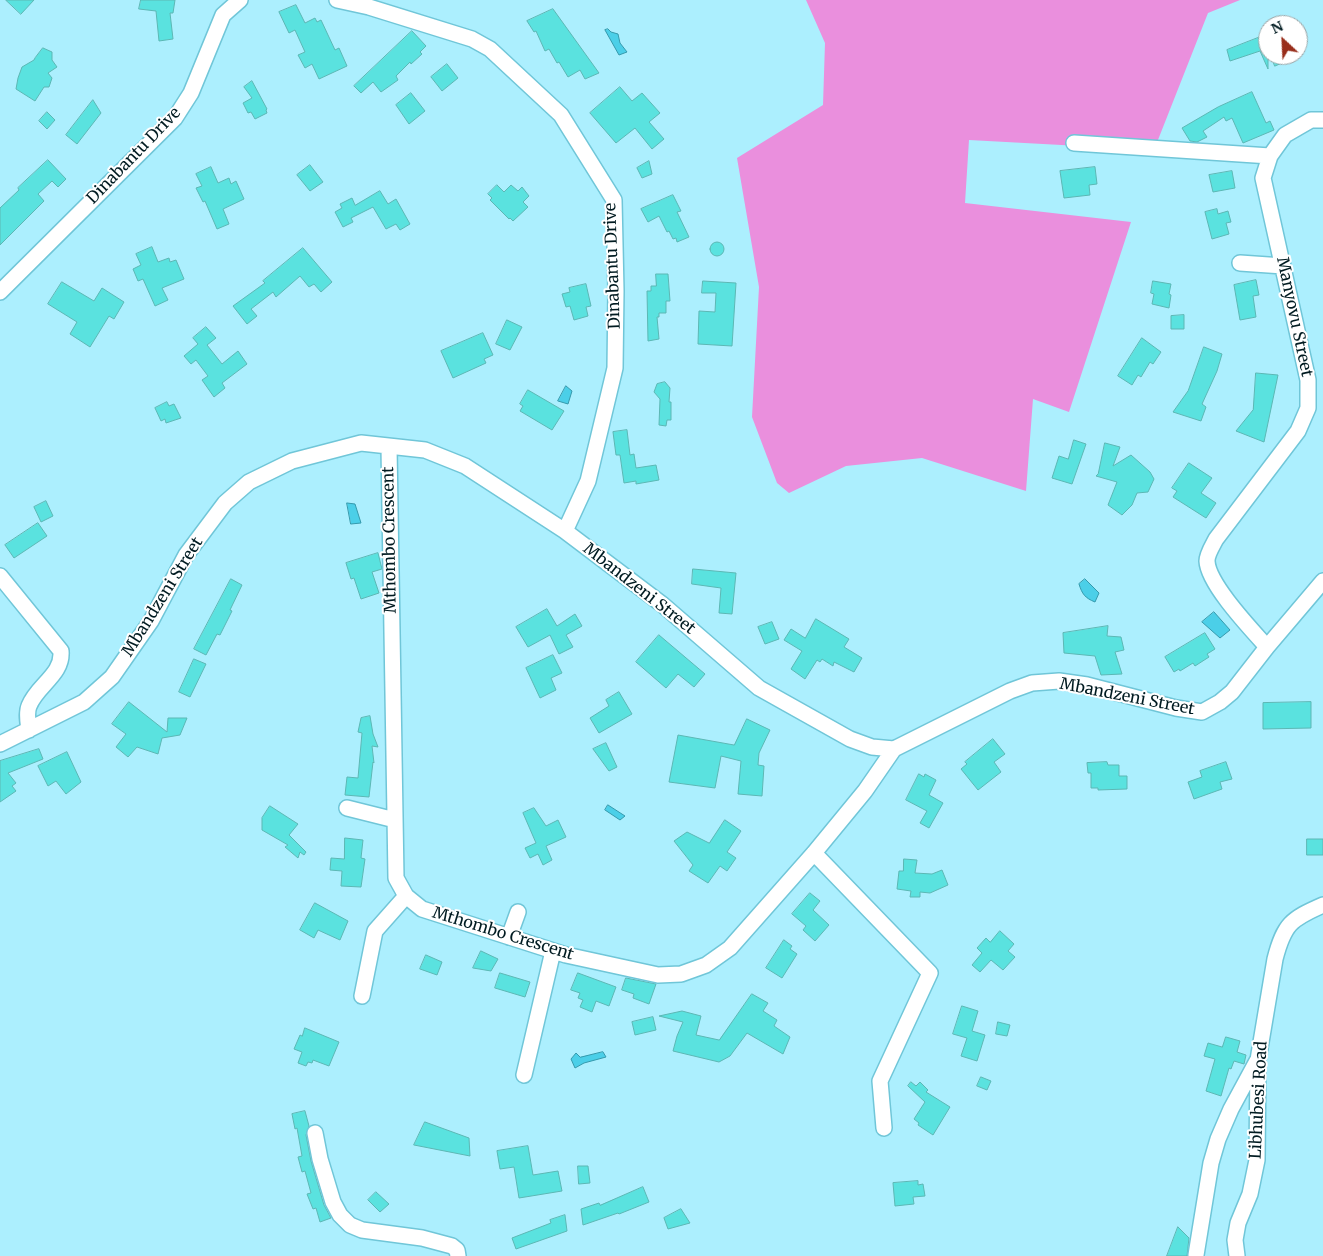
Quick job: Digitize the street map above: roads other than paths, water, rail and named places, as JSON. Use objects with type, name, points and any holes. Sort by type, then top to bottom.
[{"type":"street","name":"Dinabantu Drive","points":[[0,292],[175,118],[191,93],[223,15],[240,0]]},
{"type":"street","name":"Dinabantu Drive","points":[[337,0],[368,3],[472,40],[490,49],[561,115],[614,200],[615,368],[588,481],[565,531]]},
{"type":"street","name":"Manyovu Street","points":[[1267,647],[1221,592],[1210,573],[1207,560],[1216,539],[1298,431],[1308,408],[1308,380],[1263,178],[1270,156],[1285,135],[1311,120],[1323,120]]},
{"type":"street","points":[[1074,143],[1270,156]]},
{"type":"street","points":[[1240,264],[1283,266]]},
{"type":"street","name":"Mbandzeni Street","points":[[0,744],[84,702],[112,677],[151,621],[186,555],[225,503],[249,482],[292,461],[361,443],[425,450],[465,466],[565,531],[663,604],[760,688],[850,739],[872,747],[894,748],[1010,691],[1032,683],[1059,681],[1087,685],[1176,708],[1202,712],[1220,702],[1232,692],[1323,581]]},
{"type":"street","name":"Mthombo Crescent","points":[[389,447],[396,878],[406,896],[422,909],[552,951],[658,975],[681,974],[706,965],[730,948],[814,853],[865,791],[894,748]]},
{"type":"street","points":[[0,576],[61,651],[62,659],[60,666],[36,693],[28,706],[29,730]]},
{"type":"street","points":[[347,808],[395,820]]},
{"type":"street","points":[[814,853],[930,973],[880,1081],[884,1128]]},
{"type":"street","points":[[362,996],[375,931],[406,896]]},
{"type":"street","name":"Libhubesi Road","points":[[1237,1256],[1235,1240],[1238,1223],[1250,1194],[1257,1160],[1258,1060],[1279,946],[1291,922],[1300,915],[1323,905]]},
{"type":"street","points":[[509,937],[518,912]]},
{"type":"street","points":[[524,1074],[552,951]]},
{"type":"street","points":[[1196,1255],[1218,1138],[1258,1060]]},
{"type":"street","points":[[315,1133],[320,1159],[333,1202],[340,1215],[350,1224],[362,1230],[422,1238],[452,1246],[457,1250],[458,1256]]},
{"type":"water","points":[[608,29],[618,34],[620,43],[627,52],[619,55],[605,30]]},
{"type":"water","points":[[566,386],[572,391],[568,404],[558,401]]},
{"type":"water","points":[[347,503],[355,504],[361,523],[351,524]]},
{"type":"water","points":[[1085,579],[1099,593],[1095,602],[1086,597],[1081,590],[1079,584]]},
{"type":"water","points":[[1214,612],[1230,630],[1220,638],[1202,622]]},
{"type":"water","points":[[608,805],[625,816],[620,820],[605,810]]},
{"type":"water","points":[[603,1052],[606,1057],[584,1063],[575,1068],[571,1059],[576,1053],[580,1057]]}]
